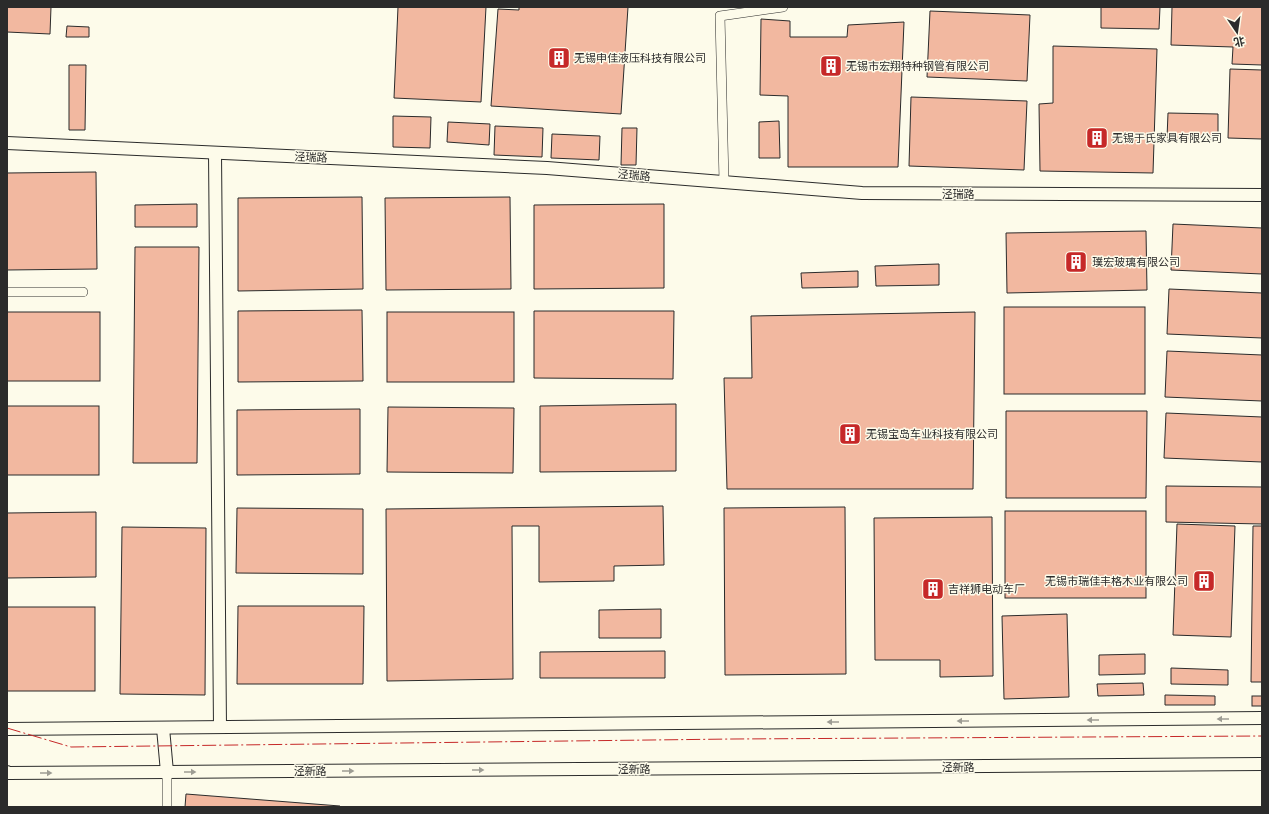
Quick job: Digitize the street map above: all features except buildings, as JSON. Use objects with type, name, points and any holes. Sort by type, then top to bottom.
[{"type":"street","points":[[724,182],[720,16],[783,7]]},
{"type":"street","name":"泾瑞路","points":[[7,143],[547,168],[862,193],[1262,194]]},
{"type":"street","points":[[215,153],[220,727]]},
{"type":"street","points":[[7,292],[83,292]]},
{"type":"street","points":[[7,729],[1262,718]]},
{"type":"street","points":[[163,728],[167,772],[167,807]]},
{"type":"street","name":"泾新路","points":[[7,772],[1262,764]]},
{"type":"power","points":[[7,728],[71,747],[733,739],[1262,736]]},
{"type":"place","name":"无锡申佳液压科技有限公司","points":[[559,58]]},
{"type":"place","name":"无锡市宏翔特种钢管有限公司","points":[[831,66]]},
{"type":"place","name":"无锡于氏家具有限公司","points":[[1097,138]]},
{"type":"place","name":"璞宏玻璃有限公司","points":[[1076,262]]},
{"type":"place","name":"无锡宝岛车业科技有限公司","points":[[850,434]]},
{"type":"place","name":"无锡市瑞佳丰格木业有限公司","points":[[1204,581]]},
{"type":"place","name":"吉祥狮电动车厂","points":[[933,589]]}]
